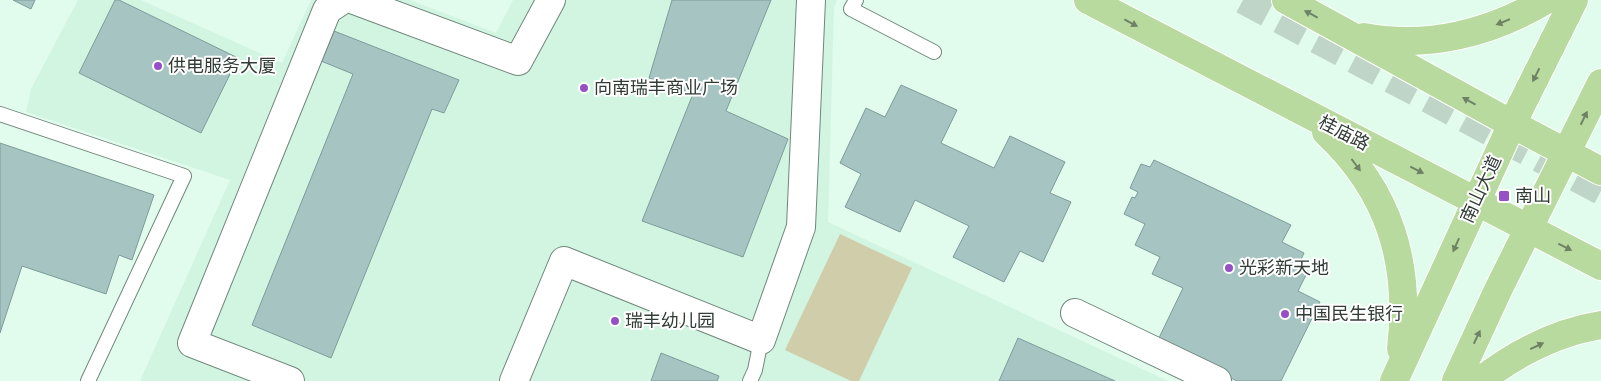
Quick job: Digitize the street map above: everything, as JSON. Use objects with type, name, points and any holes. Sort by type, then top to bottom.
[{"type":"main road","name":"桂庙路","points":[[1088,0],[1601,266]]},
{"type":"main road","points":[[1286,0],[1601,171]]},
{"type":"main road","points":[[1348,33],[1401,41],[1454,37],[1505,22],[1546,0]]},
{"type":"main road","name":"南山大道","points":[[1393,381],[1512,124],[1574,0]]},
{"type":"main road","points":[[1456,381],[1528,229],[1601,83]]},
{"type":"main road","points":[[1296,108],[1318,125],[1357,165],[1385,213],[1401,266],[1404,293],[1401,349],[1393,381]]},
{"type":"main road","points":[[1480,381],[1536,346],[1566,334],[1601,325]]},
{"type":"street","points":[[290,381],[192,343],[327,10],[342,0]]},
{"type":"street","points":[[354,0],[518,61],[551,0]]},
{"type":"street","points":[[514,381],[564,261],[761,340],[801,227],[811,0]]},
{"type":"street","points":[[1075,312],[1217,381]]},
{"type":"lane","points":[[856,0],[851,9],[934,52]]},
{"type":"lane","points":[[0,114],[184,176],[88,381]]},
{"type":"lane","points":[[750,381],[755,370],[761,340]]},
{"type":"shaded area","points":[[78,0],[141,0],[282,63],[311,0],[410,0],[496,33],[513,0],[837,0],[834,7],[828,222],[1168,381],[140,381],[230,180],[26,112],[31,89]]},
{"type":"shaded area","points":[[840,234],[912,268],[859,381],[851,381],[785,350]]},
{"type":"building","points":[[13,0],[35,0],[31,9]]},
{"type":"building","name":"供电服务大厦","points":[[115,0],[119,0],[238,58],[201,133],[79,73]]},
{"type":"building","points":[[672,0],[771,0],[726,111],[788,139],[743,257],[642,221],[693,94],[649,78]]},
{"type":"building","points":[[334,31],[459,80],[444,113],[432,109],[331,358],[252,325],[353,74],[321,61]]},
{"type":"building","points":[[901,85],[957,110],[941,143],[994,168],[1010,136],[1065,162],[1050,193],[1071,202],[1043,262],[1020,251],[1004,282],[953,257],[969,226],[915,200],[900,232],[845,207],[861,174],[840,163],[866,108],[885,117]]},
{"type":"building","points":[[0,143],[154,195],[132,260],[119,255],[106,294],[22,266],[0,333]]},
{"type":"building","name":"光彩新天地","points":[[1154,160],[1291,225],[1282,242],[1304,253],[1298,266],[1308,271],[1298,291],[1320,302],[1281,381],[1237,381],[1157,342],[1183,288],[1152,274],[1160,257],[1135,245],[1145,224],[1124,214],[1132,197],[1135,198],[1138,192],[1130,188],[1141,164],[1150,167]]},
{"type":"building","points":[[1018,338],[1115,381],[999,381]]},
{"type":"building","points":[[661,353],[719,376],[717,381],[651,381]]},
{"type":"tunnel","points":[[1243,0],[1601,191]]},
{"type":"place","name":"供电服务大厦","points":[[158,66]]},
{"type":"place","name":"向南瑞丰商业广场","points":[[584,88]]},
{"type":"place","name":"南山","points":[[1504,196]]},
{"type":"place","name":"光彩新天地","points":[[1229,268]]},
{"type":"place","name":"中国民生银行","points":[[1285,314]]},
{"type":"place","name":"瑞丰幼儿园","points":[[615,321]]}]
